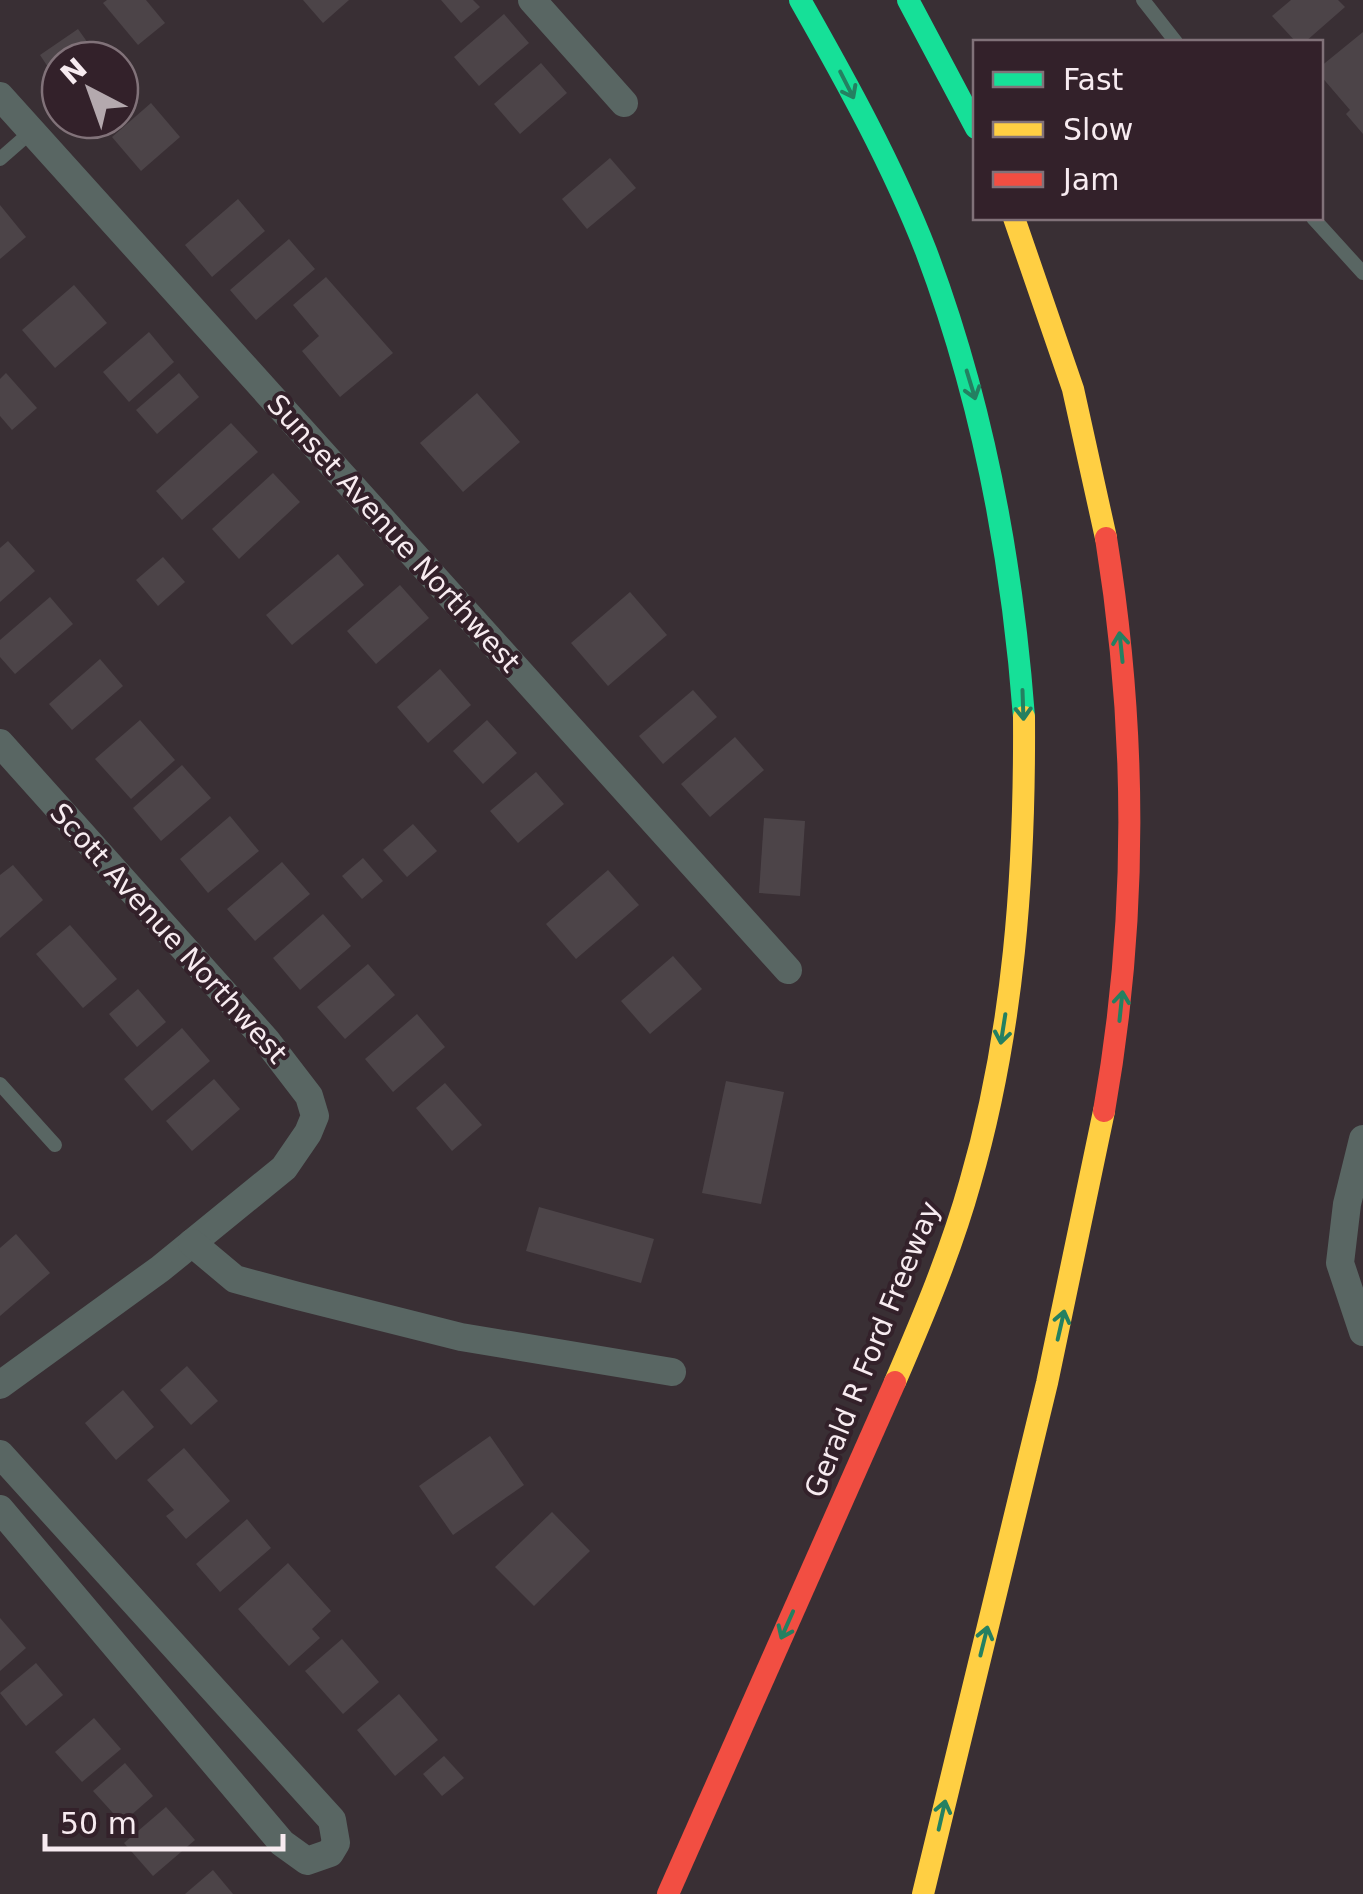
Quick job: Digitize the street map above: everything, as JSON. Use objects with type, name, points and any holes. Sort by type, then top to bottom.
[{"type":"highway","name":"Gerald R Ford Freeway","points":[[668,1894],[890,1398],[964,1205],[1002,1038],[1024,847],[1022,688],[1010,554],[975,398],[924,248],[898,187],[800,0]]},
{"type":"highway","points":[[908,0],[973,122]]},
{"type":"highway","points":[[923,1894],[1084,1225],[1122,1005],[1128,907],[1130,798],[1118,616],[1073,389],[1015,220]]},
{"type":"highway","points":[[646,1894],[722,1768]]},
{"type":"street","points":[[532,0],[624,103]]},
{"type":"street","name":"Sunset Avenue Northwest","points":[[0,96],[788,970]]},
{"type":"street","name":"Scott Avenue Northwest","points":[[0,743],[292,1071],[309,1096],[316,1116],[284,1168],[192,1243]]},
{"type":"street","points":[[1363,1139],[1347,1204],[1340,1262],[1363,1332]]},
{"type":"street","points":[[0,1385],[192,1243],[236,1279],[298,1296],[461,1337],[672,1372]]},
{"type":"street","points":[[0,1454],[332,1820],[336,1843],[330,1853],[307,1861],[282,1843],[0,1509]]},
{"type":"lane","points":[[1144,0],[1174,40]]},
{"type":"lane","points":[[0,158],[32,131]]},
{"type":"lane","points":[[1315,220],[1363,273]]},
{"type":"lane","points":[[0,1084],[55,1146]]},
{"type":"building","points":[[146,0],[165,23],[140,43],[103,3]]},
{"type":"building","points":[[303,0],[349,0],[323,23]]},
{"type":"building","points":[[441,0],[473,0],[480,7],[461,23]]},
{"type":"building","points":[[1291,0],[1338,0],[1345,7],[1307,40],[1294,40],[1272,16]]},
{"type":"building","points":[[504,14],[529,43],[479,86],[454,57]]},
{"type":"building","points":[[78,29],[86,40],[62,40]]},
{"type":"building","points":[[1363,32],[1363,134],[1346,114],[1350,110],[1323,78],[1323,65]]},
{"type":"building","points":[[541,63],[567,93],[520,134],[494,104]]},
{"type":"building","points":[[151,103],[180,137],[141,171],[115,140],[140,140],[140,113]]},
{"type":"building","points":[[610,158],[636,188],[587,229],[562,199]]},
{"type":"building","points":[[238,199],[265,231],[212,277],[185,245]]},
{"type":"building","points":[[0,205],[26,237],[0,259]]},
{"type":"building","points":[[289,239],[315,269],[256,320],[230,290]]},
{"type":"building","points":[[326,277],[393,353],[340,397],[302,351],[319,336],[293,305]]},
{"type":"building","points":[[74,285],[107,323],[55,368],[22,330]]},
{"type":"building","points":[[149,332],[174,362],[129,402],[103,372]]},
{"type":"building","points":[[6,373],[37,408],[12,430],[0,416],[0,379]]},
{"type":"building","points":[[179,373],[199,397],[157,434],[136,410]]},
{"type":"building","points":[[477,393],[520,442],[463,492],[420,443]]},
{"type":"building","points":[[231,423],[258,452],[182,520],[156,491]]},
{"type":"building","points":[[273,473],[300,502],[239,559],[212,529]]},
{"type":"building","points":[[8,541],[35,571],[0,602],[0,548]]},
{"type":"building","points":[[338,554],[364,585],[292,645],[266,615]]},
{"type":"building","points":[[163,557],[185,582],[158,606],[136,580]]},
{"type":"building","points":[[400,585],[429,618],[376,664],[347,631]]},
{"type":"building","points":[[630,592],[667,635],[608,686],[571,643]]},
{"type":"building","points":[[50,597],[73,624],[15,674],[0,657],[0,640]]},
{"type":"building","points":[[100,659],[123,686],[72,730],[49,704]]},
{"type":"building","points":[[440,669],[471,705],[428,743],[397,707]]},
{"type":"building","points":[[693,690],[717,717],[663,764],[639,736]]},
{"type":"building","points":[[140,720],[175,760],[131,799],[95,759]]},
{"type":"building","points":[[487,720],[517,753],[483,784],[453,751]]},
{"type":"building","points":[[735,737],[764,770],[710,817],[681,784]]},
{"type":"building","points":[[182,765],[211,798],[161,841],[133,808]]},
{"type":"building","points":[[536,772],[564,804],[518,843],[490,811]]},
{"type":"building","points":[[230,816],[259,851],[208,893],[180,859]]},
{"type":"building","points":[[764,818],[805,821],[800,896],[759,893]]},
{"type":"building","points":[[413,824],[437,851],[407,877],[383,850]]},
{"type":"building","points":[[363,858],[383,881],[362,899],[342,876]]},
{"type":"building","points":[[282,862],[310,894],[255,941],[227,909]]},
{"type":"building","points":[[13,865],[43,900],[0,938],[0,875]]},
{"type":"building","points":[[608,870],[639,905],[576,959],[546,924]]},
{"type":"building","points":[[323,914],[351,946],[300,990],[273,958]]},
{"type":"building","points":[[70,925],[117,979],[83,1008],[36,954]]},
{"type":"building","points":[[673,956],[702,989],[650,1034],[621,1001]]},
{"type":"building","points":[[368,964],[395,995],[345,1039],[317,1007]]},
{"type":"building","points":[[138,989],[166,1022],[137,1047],[109,1014]]},
{"type":"building","points":[[417,1014],[445,1047],[393,1092],[365,1059]]},
{"type":"building","points":[[182,1028],[210,1061],[152,1111],[124,1079]]},
{"type":"building","points":[[214,1079],[240,1109],[192,1151],[166,1121]]},
{"type":"building","points":[[726,1081],[784,1092],[761,1204],[702,1193]]},
{"type":"building","points":[[445,1083],[482,1125],[452,1151],[416,1108]]},
{"type":"building","points":[[539,1207],[654,1239],[641,1283],[526,1251]]},
{"type":"building","points":[[16,1234],[50,1273],[0,1316],[0,1248]]},
{"type":"building","points":[[187,1366],[218,1401],[191,1425],[160,1390]]},
{"type":"building","points":[[123,1390],[154,1427],[116,1460],[85,1423]]},
{"type":"building","points":[[490,1436],[524,1485],[453,1535],[419,1486]]},
{"type":"building","points":[[184,1448],[230,1501],[186,1539],[166,1516],[174,1510],[147,1480]]},
{"type":"building","points":[[552,1512],[590,1551],[534,1606],[495,1567]]},
{"type":"building","points":[[247,1519],[271,1548],[220,1592],[196,1564]]},
{"type":"building","points":[[288,1563],[331,1611],[312,1629],[320,1638],[289,1666],[238,1609]]},
{"type":"building","points":[[0,1618],[26,1648],[0,1671]]},
{"type":"building","points":[[342,1639],[379,1682],[343,1714],[305,1671]]},
{"type":"building","points":[[36,1663],[63,1695],[26,1726],[0,1693]]},
{"type":"building","points":[[399,1694],[438,1740],[395,1776],[357,1730]]},
{"type":"building","points":[[94,1718],[121,1749],[82,1782],[55,1752]]},
{"type":"building","points":[[444,1756],[464,1778],[442,1796],[423,1774]]},
{"type":"building","points":[[125,1763],[153,1796],[122,1823],[93,1791]]},
{"type":"building","points":[[166,1807],[195,1840],[153,1876],[124,1843]]},
{"type":"building","points":[[213,1870],[233,1894],[185,1894]]},
{"type":"traffic: fast","points":[[800,0],[898,186],[926,251],[964,365],[1003,539],[1024,717]]},
{"type":"traffic: fast","points":[[908,0],[973,122]]},
{"type":"traffic: slow","points":[[1015,220],[1073,389],[1106,538]]},
{"type":"traffic: slow","points":[[895,1382],[936,1284],[962,1208],[997,1068],[1019,893],[1024,717]]},
{"type":"traffic: slow","points":[[923,1894],[1047,1383],[1104,1111]]},
{"type":"traffic: jam","points":[[1104,1111],[1123,968],[1129,824],[1124,681],[1106,538]]},
{"type":"traffic: jam","points":[[668,1894],[895,1382]]}]
